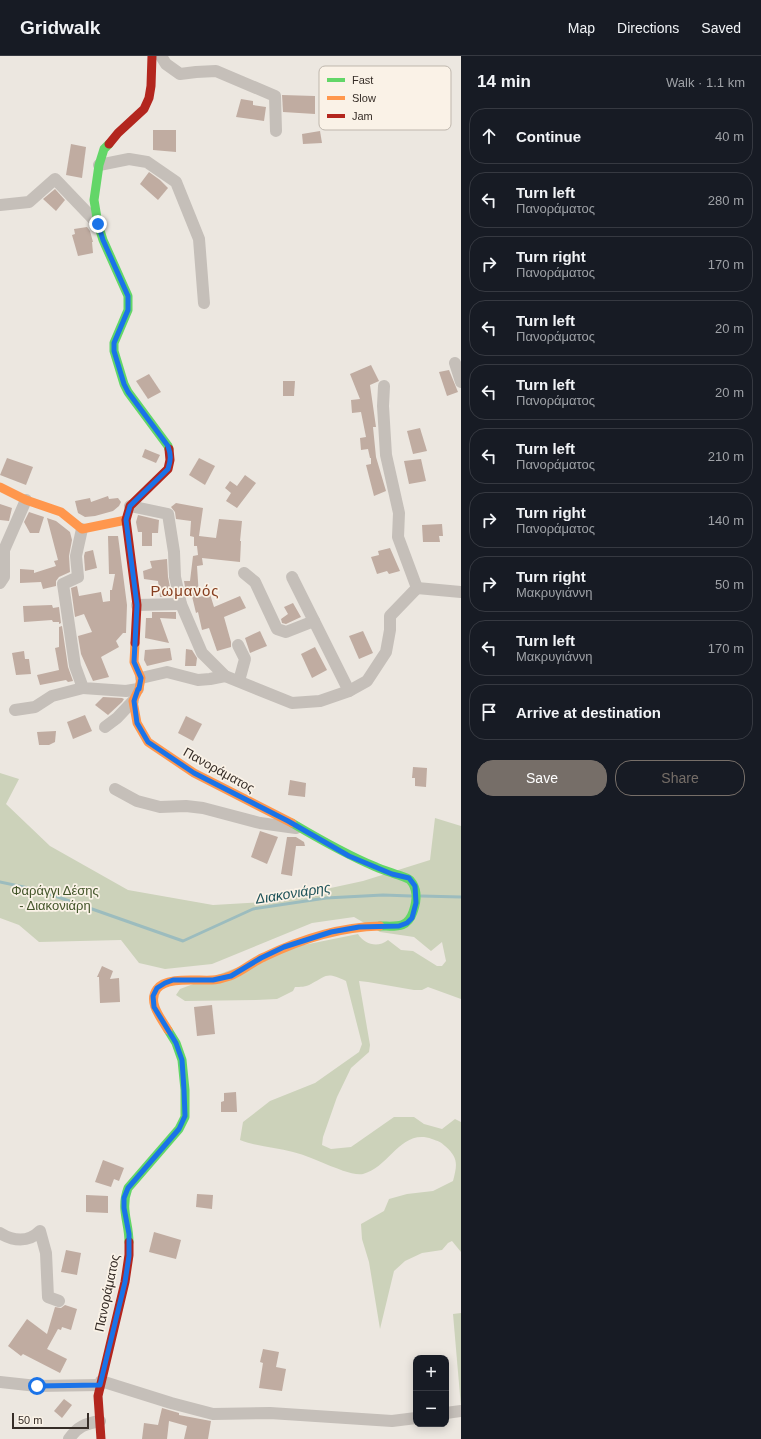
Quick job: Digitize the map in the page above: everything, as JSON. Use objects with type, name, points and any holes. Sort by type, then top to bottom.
[{"type":"main road","points":[[139,683],[134,662],[137,605],[126,520],[130,506],[168,469],[170,454],[168,446],[128,392],[124,384],[114,351],[114,343],[128,310],[128,296],[103,240],[98,224],[94,200],[99,165],[104,149],[118,133],[144,109],[149,98],[152,56]]},
{"type":"main road","points":[[0,487],[26,500],[64,514],[82,529],[126,520]]},
{"type":"main road","name":"Πανοράματος","points":[[101,1439],[98,1396],[125,1282],[129,1256],[129,1234],[124,1208],[124,1198],[128,1188],[179,1129],[185,1116],[182,1060],[176,1043],[154,1007],[153,996],[155,990],[162,984],[173,980],[213,980],[231,976],[261,958],[284,947],[331,932],[359,927],[399,926],[407,923],[412,918],[416,903],[415,886],[409,878],[392,874],[349,856],[194,773],[148,742],[137,723],[134,701],[139,683]]},
{"type":"street","points":[[161,56],[166,64],[180,74],[216,72],[275,96],[276,131]]},
{"type":"street","points":[[99,165],[129,159],[147,162],[176,182],[199,239],[204,303]]},
{"type":"street","points":[[0,204],[29,202],[55,179],[98,224]]},
{"type":"street","points":[[455,363],[461,382]]},
{"type":"street","points":[[384,386],[383,406],[386,455],[399,513],[398,537],[417,588]]},
{"type":"street","points":[[0,583],[4,577],[4,550],[26,500]]},
{"type":"street","points":[[130,506],[168,514],[174,552],[175,577],[181,604],[202,653],[226,676],[292,704],[320,701],[349,691],[367,680],[386,652],[390,630],[390,616],[417,588]]},
{"type":"street","points":[[82,529],[76,556],[78,577],[63,584],[76,666],[83,688]]},
{"type":"street","points":[[244,573],[255,582],[277,629],[286,632],[314,621]]},
{"type":"street","points":[[292,577],[349,691]]},
{"type":"street","points":[[417,588],[461,592]]},
{"type":"street","points":[[137,605],[181,604]]},
{"type":"street","points":[[238,645],[245,659],[239,681]]},
{"type":"street","points":[[15,710],[36,707],[52,696],[83,688],[126,691],[139,683],[167,672],[198,680],[226,676]]},
{"type":"street","points":[[104,727],[117,718],[134,701]]},
{"type":"street","points":[[115,789],[137,801],[160,808],[186,806],[203,808],[260,823],[301,829]]},
{"type":"street","points":[[0,1233],[24,1240],[40,1231],[46,1253],[48,1297],[59,1300]]},
{"type":"street","points":[[0,1382],[37,1386],[100,1383],[213,1414],[270,1413],[392,1421],[413,1418]]},
{"type":"street","points":[[449,1413],[461,1411]]},
{"type":"street","points":[[69,1439],[74,1431],[86,1424],[100,1421]]},
{"type":"green space","name":"Φαράγγι Δέσης - Διακονιάρη","points":[[0,773],[19,779],[6,804],[50,846],[128,890],[213,905],[266,902],[363,881],[430,860],[435,818],[461,826],[461,999],[428,987],[422,990],[414,990],[359,981],[370,1045],[369,1052],[351,1068],[337,1097],[323,1137],[322,1145],[331,1149],[351,1147],[394,1117],[414,1117],[424,1124],[442,1129],[455,1119],[461,1122],[461,1252],[452,1241],[442,1250],[422,1253],[405,1261],[394,1271],[380,1329],[369,1262],[362,1239],[361,1224],[384,1211],[389,1199],[407,1194],[433,1191],[453,1181],[456,1162],[453,1154],[444,1145],[436,1140],[421,1137],[412,1139],[403,1144],[372,1170],[363,1174],[355,1174],[287,1150],[253,1144],[240,1140],[243,1122],[270,1101],[315,1083],[359,1052],[362,1044],[346,981],[334,976],[327,976],[307,986],[295,987],[293,991],[277,999],[185,1001],[176,995],[180,989],[289,948],[358,934],[364,941],[376,945],[388,940],[401,950],[413,951],[437,966],[442,966],[446,961],[442,942],[431,951],[414,937],[380,932],[354,917],[312,923],[212,964],[165,969],[139,963],[121,940],[39,942],[19,925],[0,918]]},
{"type":"green space","points":[[461,1313],[461,1407],[453,1314]]},
{"type":"building","points":[[282,95],[315,96],[315,114],[283,112]]},
{"type":"building","points":[[241,99],[253,101],[253,105],[266,107],[264,121],[236,117]]},
{"type":"building","points":[[153,130],[176,130],[176,152],[153,150]]},
{"type":"building","points":[[320,131],[322,143],[303,144],[302,134]]},
{"type":"building","points":[[71,144],[86,147],[82,178],[66,175]]},
{"type":"building","points":[[149,172],[168,188],[158,200],[140,184]]},
{"type":"building","points":[[55,189],[65,200],[56,211],[43,199]]},
{"type":"building","points":[[87,227],[90,231],[93,242],[93,253],[78,256],[72,235],[75,234],[74,229]]},
{"type":"building","points":[[371,365],[379,381],[370,385],[376,427],[373,427],[376,457],[386,491],[374,496],[366,465],[371,464],[371,458],[368,449],[361,450],[360,438],[366,437],[361,412],[352,413],[351,400],[360,399],[350,374]]},
{"type":"building","points":[[449,370],[458,392],[447,396],[439,372]]},
{"type":"building","points":[[149,374],[161,392],[148,399],[136,381]]},
{"type":"building","points":[[283,381],[295,381],[294,396],[283,396]]},
{"type":"building","points":[[420,428],[427,451],[413,454],[407,431]]},
{"type":"building","points":[[145,449],[160,455],[156,463],[142,457]]},
{"type":"building","points":[[7,458],[33,467],[26,485],[0,475]]},
{"type":"building","points":[[199,458],[215,466],[205,485],[189,475]]},
{"type":"building","points":[[421,459],[426,481],[409,484],[404,461]]},
{"type":"building","points":[[245,475],[256,483],[237,508],[226,501],[231,493],[225,488],[230,481],[237,486]]},
{"type":"building","points":[[108,496],[109,499],[118,498],[121,502],[113,511],[85,517],[78,513],[75,501],[90,498],[91,502]]},
{"type":"building","points":[[176,503],[203,508],[199,536],[216,538],[219,519],[242,521],[240,562],[202,558],[203,565],[197,566],[199,597],[210,594],[214,607],[240,596],[246,608],[224,617],[231,647],[217,651],[209,628],[202,630],[191,592],[186,593],[184,581],[190,581],[193,556],[198,555],[197,546],[194,546],[194,537],[190,536],[191,521],[176,519],[175,512],[171,507]]},
{"type":"building","points":[[0,504],[12,508],[9,521],[0,520]]},
{"type":"building","points":[[29,512],[44,517],[39,533],[30,533],[24,522]]},
{"type":"building","points":[[138,515],[159,520],[158,533],[152,533],[152,546],[142,546],[142,532],[138,532],[136,522]]},
{"type":"building","points":[[47,518],[56,521],[70,532],[72,540],[69,556],[70,572],[59,577],[56,581],[56,586],[43,589],[41,582],[20,583],[20,569],[34,570],[34,573],[56,566],[54,561],[58,560]]},
{"type":"building","points":[[442,524],[443,536],[439,536],[440,542],[423,542],[422,525]]},
{"type":"building","points":[[108,536],[118,536],[127,605],[126,633],[123,633],[116,641],[119,647],[101,657],[109,677],[93,681],[81,654],[78,636],[92,632],[84,614],[75,617],[71,588],[77,586],[79,596],[101,592],[103,602],[110,601],[110,590],[112,590],[115,574],[109,574]]},
{"type":"building","points":[[390,548],[400,571],[389,574],[387,571],[377,574],[371,557],[379,555],[378,551]]},
{"type":"building","points":[[93,550],[97,568],[85,571],[85,552]]},
{"type":"building","points":[[167,559],[168,577],[172,597],[160,597],[158,581],[144,579],[143,571],[152,568],[150,561]]},
{"type":"building","points":[[293,603],[301,617],[286,624],[282,623],[281,619],[288,614],[284,607]]},
{"type":"building","points":[[52,605],[53,608],[59,607],[61,623],[59,624],[59,622],[53,622],[52,620],[24,622],[23,606]]},
{"type":"building","points":[[152,612],[176,612],[176,619],[160,618],[169,643],[145,638],[146,618],[152,618]]},
{"type":"building","points":[[62,626],[68,667],[73,681],[68,682],[66,680],[40,685],[37,675],[59,670],[55,648],[59,647],[59,627]]},
{"type":"building","points":[[260,631],[267,646],[250,653],[245,638]]},
{"type":"building","points":[[363,631],[373,653],[359,659],[349,636]]},
{"type":"building","points":[[315,647],[327,670],[312,678],[301,654]]},
{"type":"building","points":[[170,648],[172,660],[147,666],[144,660],[145,650]]},
{"type":"building","points":[[186,649],[192,650],[197,658],[196,666],[185,666]]},
{"type":"building","points":[[24,651],[25,659],[29,659],[31,674],[16,675],[12,653]]},
{"type":"building","points":[[103,697],[124,699],[108,715],[95,705]]},
{"type":"building","points":[[85,715],[92,731],[73,739],[67,722]]},
{"type":"building","points":[[186,716],[202,724],[193,741],[178,733]]},
{"type":"building","points":[[56,731],[55,742],[49,745],[39,745],[37,732]]},
{"type":"building","points":[[413,767],[427,768],[426,787],[415,786],[415,778],[412,778]]},
{"type":"building","points":[[290,780],[306,783],[305,797],[288,795]]},
{"type":"building","points":[[260,831],[278,837],[267,864],[251,857]]},
{"type":"building","points":[[287,837],[296,837],[304,842],[305,846],[296,846],[292,876],[281,874]]},
{"type":"building","points":[[102,966],[113,971],[110,979],[119,978],[120,1002],[100,1003],[99,977],[97,977]]},
{"type":"building","points":[[212,1005],[215,1034],[197,1036],[194,1007]]},
{"type":"building","points":[[236,1092],[237,1112],[221,1112],[221,1102],[224,1101],[224,1093]]},
{"type":"building","points":[[103,1160],[124,1168],[119,1181],[114,1179],[111,1187],[95,1182]]},
{"type":"building","points":[[197,1194],[213,1195],[212,1209],[196,1207]]},
{"type":"building","points":[[86,1195],[108,1196],[108,1213],[86,1212]]},
{"type":"building","points":[[154,1232],[181,1240],[176,1259],[149,1252]]},
{"type":"building","points":[[66,1250],[81,1253],[77,1275],[61,1272]]},
{"type":"building","points":[[65,1305],[77,1309],[71,1330],[62,1327],[61,1330],[58,1329],[47,1349],[67,1359],[60,1373],[23,1354],[21,1356],[8,1346],[27,1319],[47,1334],[55,1307],[61,1308]]},
{"type":"building","points":[[263,1349],[279,1352],[276,1367],[286,1369],[282,1391],[259,1388],[263,1363],[260,1362]]},
{"type":"building","points":[[64,1399],[72,1405],[62,1418],[54,1411]]},
{"type":"building","points":[[162,1408],[179,1413],[179,1415],[211,1421],[208,1439],[184,1439],[187,1426],[169,1421],[167,1439],[142,1439],[144,1423],[158,1425]]},
{"type":"waterway","name":"Διακονιάρης","points":[[0,882],[38,890],[183,941],[253,909],[326,898],[383,895],[411,896]]},
{"type":"waterway","name":"Διακονιάρης","points":[[421,896],[461,897]]},
{"type":"traffic: fast","points":[[109,144],[104,149],[99,165],[94,200],[98,224],[103,240],[128,296],[128,310],[114,343],[114,351],[124,384],[128,392],[169,449]]},
{"type":"traffic: fast","points":[[292,823],[354,857],[410,880],[416,891],[416,899],[411,917],[404,924],[380,926]]},
{"type":"traffic: fast","points":[[129,1242],[125,1209],[128,1188],[179,1129],[185,1117],[185,1090],[182,1060],[176,1043],[168,1030]]},
{"type":"traffic: slow","points":[[0,487],[26,500],[61,512],[82,529],[126,520]]},
{"type":"traffic: slow","points":[[135,643],[134,662],[141,678],[139,689],[133,701],[137,723],[148,742],[194,773],[292,823]]},
{"type":"traffic: slow","points":[[168,1030],[154,1005],[154,994],[161,985],[167,982],[183,980],[214,980],[223,978],[239,972],[264,957],[320,935],[350,929],[380,926]]},
{"type":"traffic: jam","points":[[109,144],[118,133],[144,109],[149,98],[151,86],[152,56]]},
{"type":"traffic: jam","points":[[135,643],[137,605],[126,520],[130,506],[168,469],[170,460],[169,449]]},
{"type":"traffic: jam","points":[[101,1439],[98,1396],[125,1282],[129,1255],[129,1242]]},
{"type":"district","name":"Ρωμανός","points":[[185,590]]},
{"type":"route","points":[[37,1386],[100,1385],[125,1282],[129,1256],[129,1234],[124,1208],[124,1198],[128,1188],[179,1129],[185,1116],[182,1060],[176,1043],[154,1007],[153,996],[155,990],[162,984],[173,980],[213,980],[226,978],[284,947],[331,932],[359,927],[399,926],[407,923],[412,918],[416,903],[415,886],[409,878],[392,874],[349,856],[288,821],[194,773],[148,742],[137,723],[134,701],[139,689],[141,678],[134,662],[137,605],[126,520],[127,512],[130,506],[168,469],[170,454],[168,446],[128,392],[124,384],[114,351],[114,343],[128,310],[128,296],[103,240],[98,224]]}]
